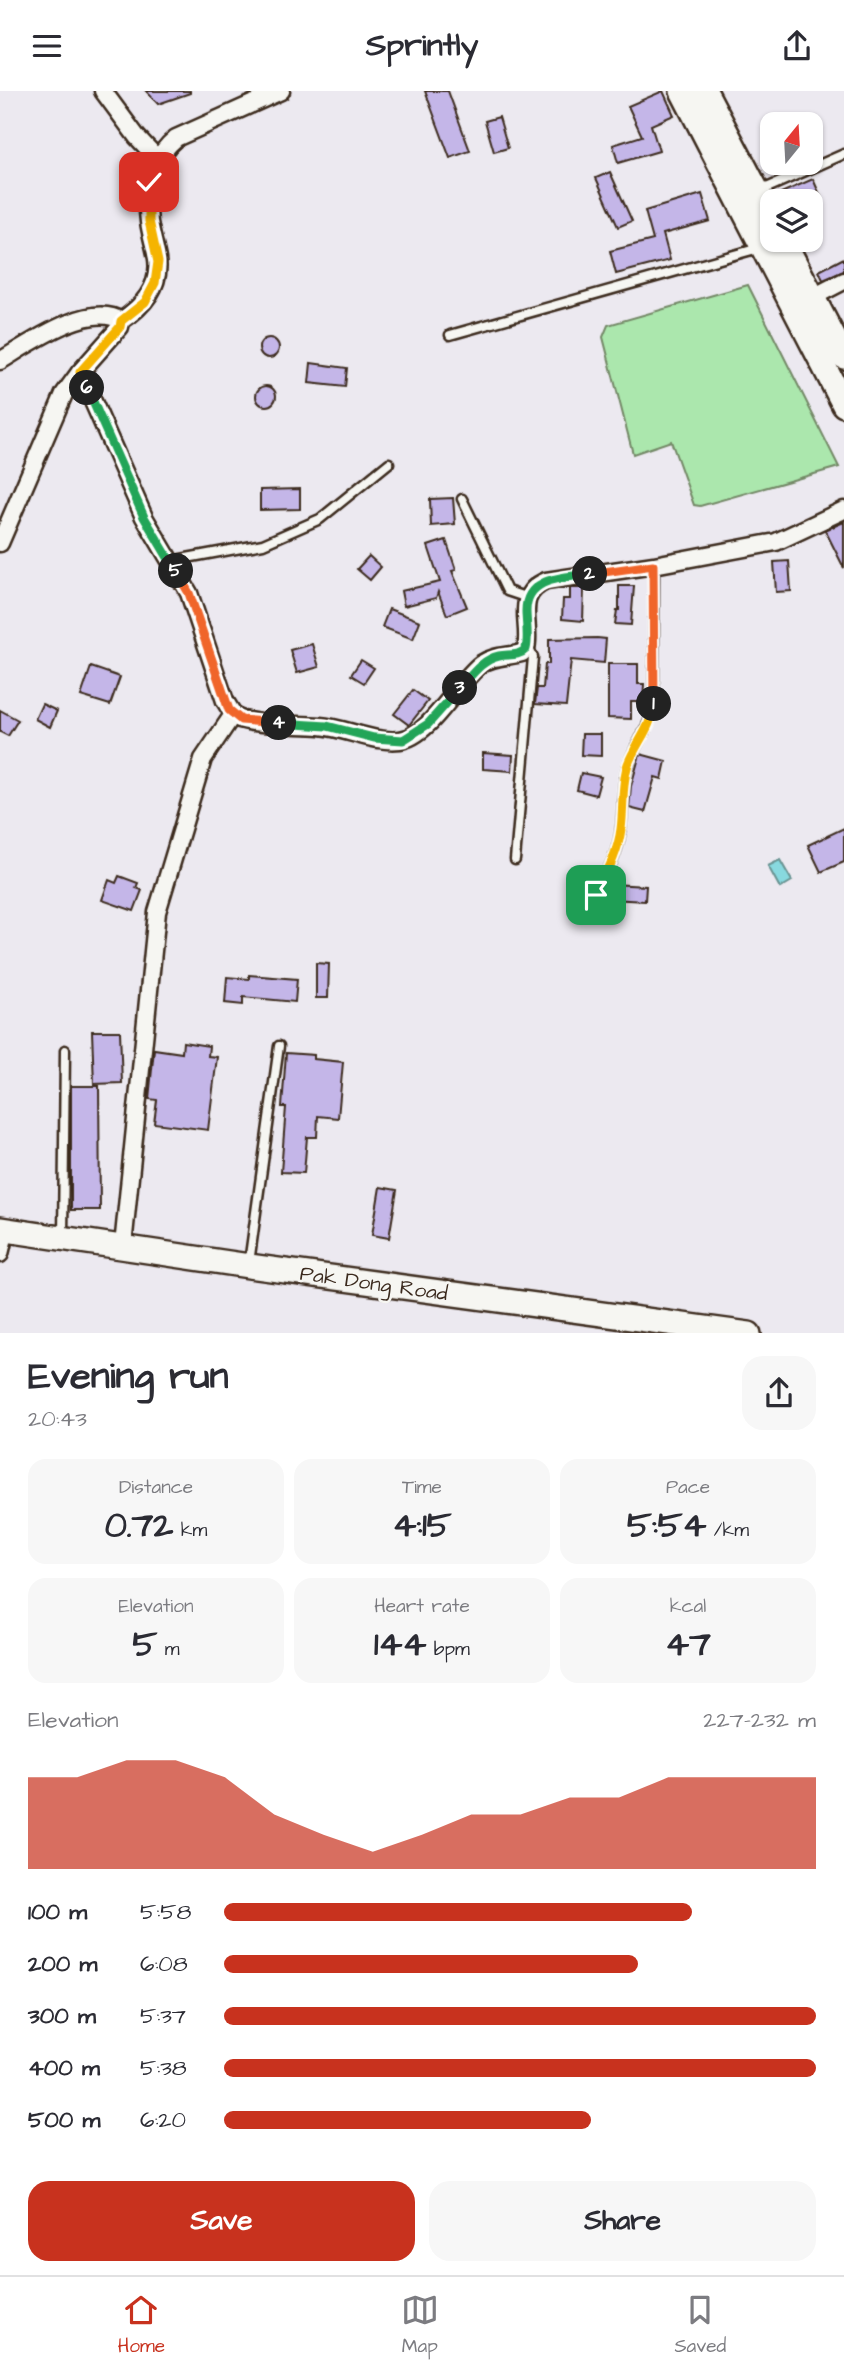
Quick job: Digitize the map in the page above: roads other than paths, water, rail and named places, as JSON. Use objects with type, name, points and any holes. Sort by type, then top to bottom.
[{"type":"street","points":[[103,91],[137,137],[158,158]]},
{"type":"street","points":[[0,543],[55,412],[80,372],[120,327],[121,321],[145,302],[155,283],[158,262],[149,221],[149,182],[158,158],[165,147],[176,138],[281,91]]},
{"type":"street","points":[[682,91],[760,223]]},
{"type":"street","points":[[705,91],[760,196]]},
{"type":"street","points":[[776,252],[844,405]]},
{"type":"street","points":[[779,252],[813,297],[844,356]]},
{"type":"street","points":[[813,297],[844,281]]},
{"type":"street","points":[[0,361],[65,323],[107,316],[121,321]]},
{"type":"street","points":[[80,372],[144,517],[189,593],[225,701],[235,716],[249,721],[327,726],[374,738],[403,740],[428,724],[481,664],[498,656],[522,653],[526,649],[528,598],[532,590],[546,581],[653,565],[776,542],[844,510]]},
{"type":"street","points":[[123,1246],[157,912],[203,759],[227,723],[235,716]]},
{"type":"street","points":[[0,1254],[3,1229]]},
{"type":"street","name":"Pak Dong Road","points":[[3,1229],[248,1266],[749,1333]]},
{"type":"lane","points":[[758,192],[844,154]]},
{"type":"lane","points":[[450,335],[760,246]]},
{"type":"lane","points":[[170,561],[263,544],[320,519],[389,463]]},
{"type":"lane","points":[[462,499],[507,591],[528,598]]},
{"type":"lane","points":[[596,895],[613,861],[621,831],[623,786],[629,763],[654,708],[653,565]]},
{"type":"lane","points":[[515,860],[533,657],[526,649]]},
{"type":"lane","points":[[248,1266],[279,1046]]},
{"type":"lane","points":[[63,1237],[65,1050]]},
{"type":"water","points":[[780,860],[792,881],[780,888],[768,866]]}]
